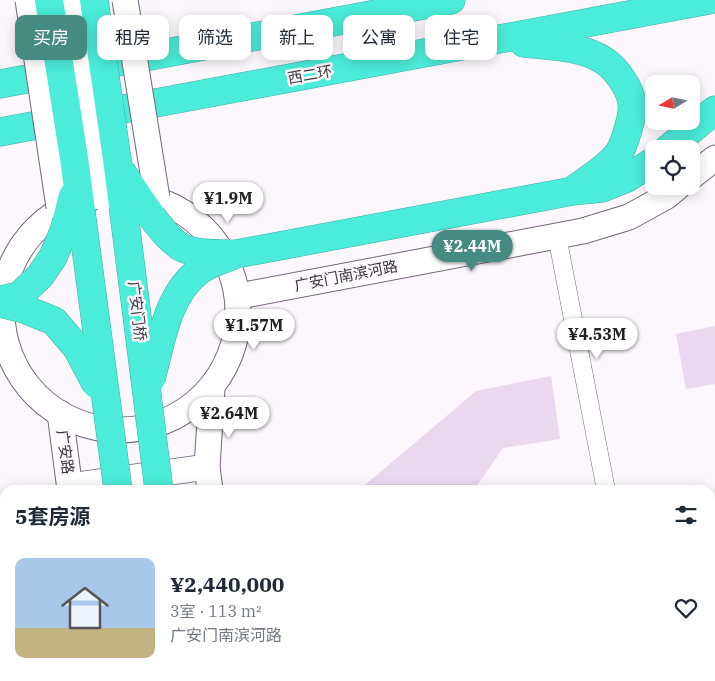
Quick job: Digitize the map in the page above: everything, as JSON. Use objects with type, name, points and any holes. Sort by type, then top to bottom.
[{"type":"highway","points":[[49,0],[77,179],[117,485]]},
{"type":"highway","name":"广安门桥","points":[[94,0],[118,166],[158,485]]},
{"type":"highway","points":[[0,84],[451,0]]},
{"type":"highway","name":"西二环","points":[[0,132],[709,0]]},
{"type":"highway","points":[[498,40],[574,49],[602,60],[622,78],[632,104],[628,132],[618,154],[573,191]]},
{"type":"highway","points":[[679,140],[715,110]]},
{"type":"highway","points":[[118,166],[159,228],[183,248],[197,252],[236,254]]},
{"type":"highway","points":[[148,392],[170,310],[188,281],[202,269],[236,254],[573,191],[602,188],[627,178],[645,166]]},
{"type":"highway","points":[[0,302],[19,296],[40,276],[53,257],[64,231],[77,179]]},
{"type":"highway","points":[[0,302],[54,321],[77,348],[106,404]]},
{"type":"street","points":[[28,0],[59,207]]},
{"type":"street","points":[[72,0],[102,198]]},
{"type":"street","points":[[125,0],[157,198]]},
{"type":"street","points":[[700,170],[715,158]]},
{"type":"street","name":"广安门南滨河路","points":[[239,296],[583,231],[629,217],[668,195]]},
{"type":"street","points":[[102,198],[157,198],[209,232],[230,264],[239,296],[236,344],[212,389],[182,415],[134,430],[98,428],[60,413],[28,384],[3,347],[0,291],[14,260],[59,207],[102,198]]},
{"type":"street","points":[[558,236],[605,485]]},
{"type":"street","points":[[116,485],[209,479],[212,389]]},
{"type":"street","name":"广安路","points":[[60,413],[70,485]]},
{"type":"building","points":[[715,326],[715,384],[686,389],[676,334]]},
{"type":"building","points":[[551,376],[560,439],[503,448],[477,485],[365,485],[476,391]]}]
